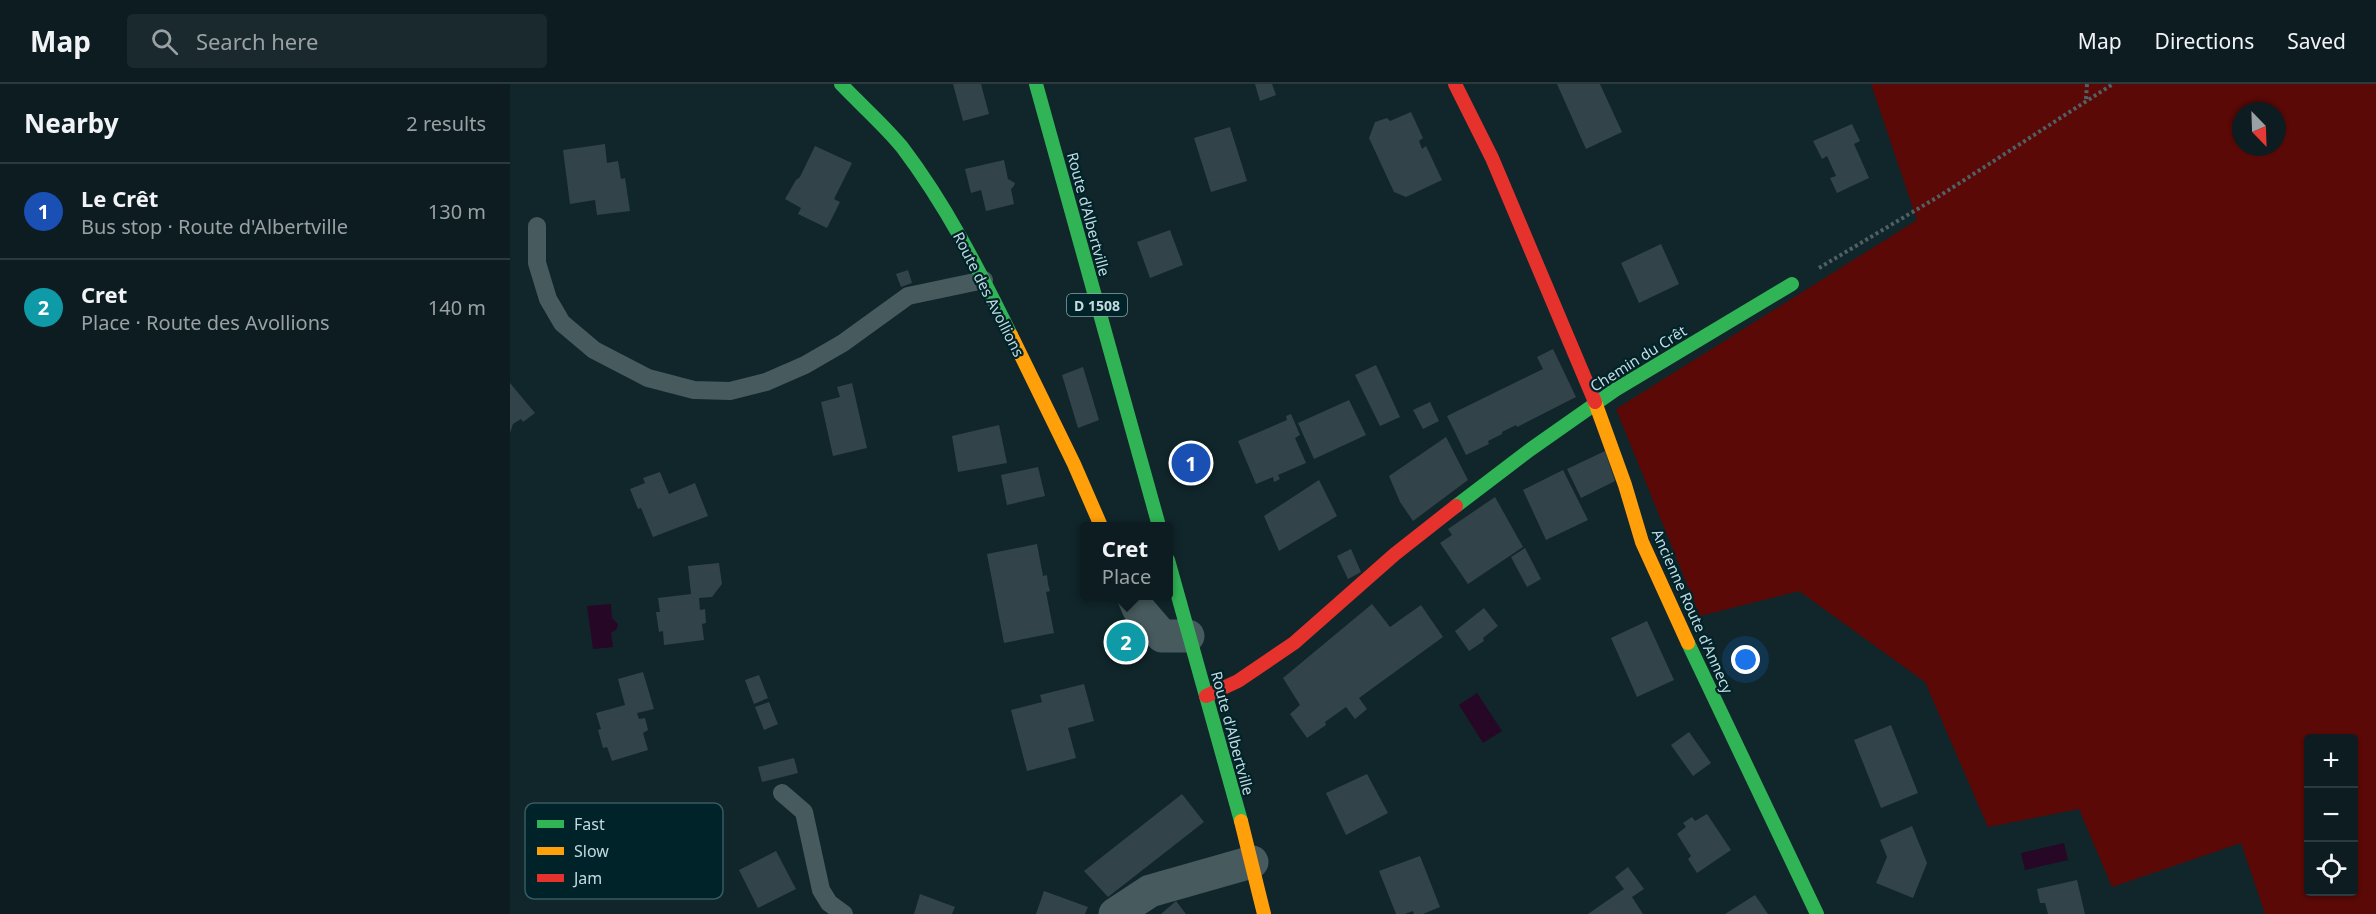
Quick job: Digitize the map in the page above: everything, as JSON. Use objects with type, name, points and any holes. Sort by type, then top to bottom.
[{"type":"street","name":"Route des Avollions","points":[[841,84],[901,146],[948,215],[984,280],[1074,464],[1099,522]]},
{"type":"street","name":"Route d'Albertville","points":[[1036,84],[1158,522]]},
{"type":"street","name":"Ancienne Route d'Annecy","points":[[1455,84],[1492,158],[1596,403],[1642,542],[1738,751],[1817,914]]},
{"type":"street","name":"Chemin du Crêt","points":[[1206,696],[1234,684],[1302,639],[1420,534],[1596,403],[1644,371],[1792,284]]},
{"type":"street","name":"Route d'Albertville","points":[[1173,579],[1252,862],[1264,914]]},
{"type":"street","points":[[1135,600],[1138,608],[1162,636],[1188,636]]},
{"type":"street","points":[[1116,914],[1150,891],[1252,862]]},
{"type":"lane","points":[[537,226],[537,262],[548,299],[562,323],[594,350],[648,378],[694,390],[730,391],[766,382],[805,365],[843,343],[908,296],[984,280]]},
{"type":"lane","points":[[782,793],[804,812],[821,890],[829,903],[844,914]]},
{"type":"path","points":[[2086,100],[2087,84]]},
{"type":"path","points":[[1792,284],[1941,195],[2114,84]]},
{"type":"shaded area","points":[[1871,84],[2376,84],[2376,914],[2265,914],[2241,843],[2112,887],[2079,809],[1988,827],[1925,682],[1799,591],[1700,616],[1616,409],[1917,220]]},
{"type":"shaded area","points":[[611,604],[612,618],[618,624],[617,629],[611,633],[613,647],[593,649],[587,606]]},
{"type":"shaded area","points":[[1477,693],[1502,731],[1483,743],[1459,705]]},
{"type":"shaded area","points":[[2064,843],[2068,860],[2025,870],[2021,853]]},
{"type":"building","points":[[953,84],[981,84],[989,114],[963,121]]},
{"type":"building","points":[[1255,84],[1272,84],[1276,95],[1260,101]]},
{"type":"building","points":[[1557,84],[1600,84],[1622,132],[1586,149]]},
{"type":"building","points":[[1411,112],[1423,138],[1419,141],[1422,149],[1426,146],[1442,180],[1406,197],[1394,192],[1369,138],[1375,122],[1387,118],[1390,121]]},
{"type":"building","points":[[1852,124],[1860,141],[1854,144],[1869,178],[1837,193],[1830,178],[1836,176],[1827,156],[1822,159],[1813,141]]},
{"type":"building","points":[[1230,127],[1247,181],[1211,192],[1194,138]]},
{"type":"building","points":[[605,144],[607,163],[618,161],[621,179],[625,178],[630,211],[597,215],[595,200],[570,204],[563,150]]},
{"type":"building","points":[[815,146],[852,163],[834,199],[840,202],[827,228],[798,214],[801,208],[785,199],[800,177]]},
{"type":"building","points":[[1004,160],[1008,179],[1015,183],[1011,189],[1014,204],[986,211],[981,190],[971,193],[965,169]]},
{"type":"building","points":[[1170,230],[1183,265],[1150,278],[1137,242]]},
{"type":"building","points":[[1661,244],[1679,284],[1639,303],[1621,263]]},
{"type":"building","points":[[908,270],[912,283],[901,287],[896,274]]},
{"type":"building","points":[[1553,349],[1576,397],[1517,427],[1516,425],[1502,432],[1488,441],[1489,444],[1466,455],[1447,416],[1543,369],[1537,357]]},
{"type":"building","points":[[1376,365],[1400,417],[1380,426],[1355,375]]},
{"type":"building","points":[[1083,367],[1099,420],[1078,428],[1062,375]]},
{"type":"building","points":[[510,383],[535,413],[523,422],[521,419],[513,424],[510,433]]},
{"type":"building","points":[[852,383],[867,448],[833,456],[821,402],[840,397],[837,387]]},
{"type":"building","points":[[1349,400],[1366,435],[1314,459],[1298,423]]},
{"type":"building","points":[[1430,402],[1439,421],[1423,429],[1413,410]]},
{"type":"building","points":[[1291,414],[1300,435],[1295,438],[1306,463],[1278,475],[1280,479],[1274,482],[1273,477],[1256,484],[1238,441],[1287,420],[1286,416]]},
{"type":"building","points":[[999,425],[1007,463],[958,472],[952,436]]},
{"type":"building","points":[[1446,437],[1468,480],[1413,521],[1400,502],[1389,476]]},
{"type":"building","points":[[1605,451],[1615,481],[1581,498],[1567,469]]},
{"type":"building","points":[[1038,467],[1045,496],[1007,505],[1001,475]]},
{"type":"building","points":[[1563,470],[1588,520],[1546,540],[1523,490]]},
{"type":"building","points":[[660,472],[669,494],[695,483],[708,516],[653,537],[630,489],[645,483],[643,478]]},
{"type":"building","points":[[1319,480],[1337,516],[1279,551],[1264,516]]},
{"type":"building","points":[[1495,497],[1523,547],[1468,584],[1440,543],[1452,535],[1448,529]]},
{"type":"building","points":[[1037,544],[1043,576],[1047,575],[1050,591],[1046,592],[1054,633],[1004,643],[987,554]]},
{"type":"building","points":[[1525,548],[1541,579],[1527,587],[1511,557]]},
{"type":"building","points":[[1351,549],[1361,572],[1348,579],[1337,556]]},
{"type":"building","points":[[719,563],[722,584],[712,597],[699,598],[700,610],[705,609],[706,623],[702,624],[704,640],[664,645],[663,631],[659,632],[656,612],[660,612],[658,598],[691,594],[688,566]]},
{"type":"building","points":[[1372,604],[1390,627],[1421,605],[1443,637],[1359,698],[1367,709],[1355,719],[1346,707],[1307,738],[1290,714],[1300,705],[1283,678]]},
{"type":"building","points":[[1484,608],[1498,626],[1483,638],[1484,641],[1469,651],[1455,631]]},
{"type":"building","points":[[1647,621],[1674,680],[1637,697],[1611,638]]},
{"type":"building","points":[[1127,629],[1136,649],[1125,654],[1115,635]]},
{"type":"building","points":[[643,672],[654,709],[637,713],[639,719],[645,718],[648,730],[643,733],[648,750],[612,761],[607,747],[603,748],[596,713],[625,705],[618,679]]},
{"type":"building","points":[[759,675],[768,698],[754,704],[745,680]]},
{"type":"building","points":[[1084,684],[1094,721],[1068,728],[1076,758],[1027,771],[1011,710],[1042,702],[1040,695]]},
{"type":"building","points":[[769,702],[778,724],[764,730],[755,707]]},
{"type":"building","points":[[1891,725],[1918,793],[1881,808],[1854,740]]},
{"type":"building","points":[[1689,732],[1711,763],[1693,776],[1671,745]]},
{"type":"building","points":[[794,758],[798,773],[762,782],[758,767]]},
{"type":"building","points":[[1367,774],[1388,813],[1346,835],[1326,793]]},
{"type":"building","points":[[1182,794],[1204,822],[1108,897],[1084,871]]},
{"type":"building","points":[[1707,814],[1731,850],[1697,873],[1688,859],[1691,856],[1677,834],[1686,827],[1683,823],[1692,817],[1695,821]]},
{"type":"building","points":[[1912,826],[1927,863],[1913,898],[1876,883],[1887,857],[1880,840]]},
{"type":"building","points":[[776,851],[796,889],[758,908],[739,870]]},
{"type":"building","points":[[1420,856],[1440,907],[1423,914],[1414,914],[1413,911],[1396,914],[1379,871]]},
{"type":"building","points":[[1628,867],[1644,889],[1632,897],[1643,914],[1588,914],[1624,889],[1615,877]]},
{"type":"building","points":[[2077,880],[2085,914],[2048,914],[2045,903],[2040,903],[2037,889]]},
{"type":"building","points":[[1044,891],[1088,907],[1085,914],[1036,914]]},
{"type":"building","points":[[920,894],[955,907],[952,914],[914,914]]},
{"type":"building","points":[[1755,895],[1768,914],[1725,914]]},
{"type":"building","points":[[1176,901],[1186,914],[1161,914]]},
{"type":"traffic: fast","points":[[841,84],[895,139],[918,169],[961,238],[1011,335]]},
{"type":"traffic: fast","points":[[1036,84],[1158,522]]},
{"type":"traffic: fast","points":[[1456,506],[1531,449],[1615,390],[1792,284]]},
{"type":"traffic: fast","points":[[1173,578],[1241,821]]},
{"type":"traffic: fast","points":[[1688,643],[1817,914]]},
{"type":"traffic: slow","points":[[1011,335],[1074,464],[1099,522]]},
{"type":"traffic: slow","points":[[1595,402],[1625,485],[1642,542],[1688,643]]},
{"type":"traffic: slow","points":[[1241,821],[1264,914]]},
{"type":"traffic: jam","points":[[1455,84],[1492,158],[1595,402]]},
{"type":"traffic: jam","points":[[1206,696],[1238,681],[1294,643],[1395,554],[1456,506]]},
{"type":"place","name":"Le Crêt","points":[[1191,463]]},
{"type":"place","name":"Cret","points":[[1126,642]]}]
